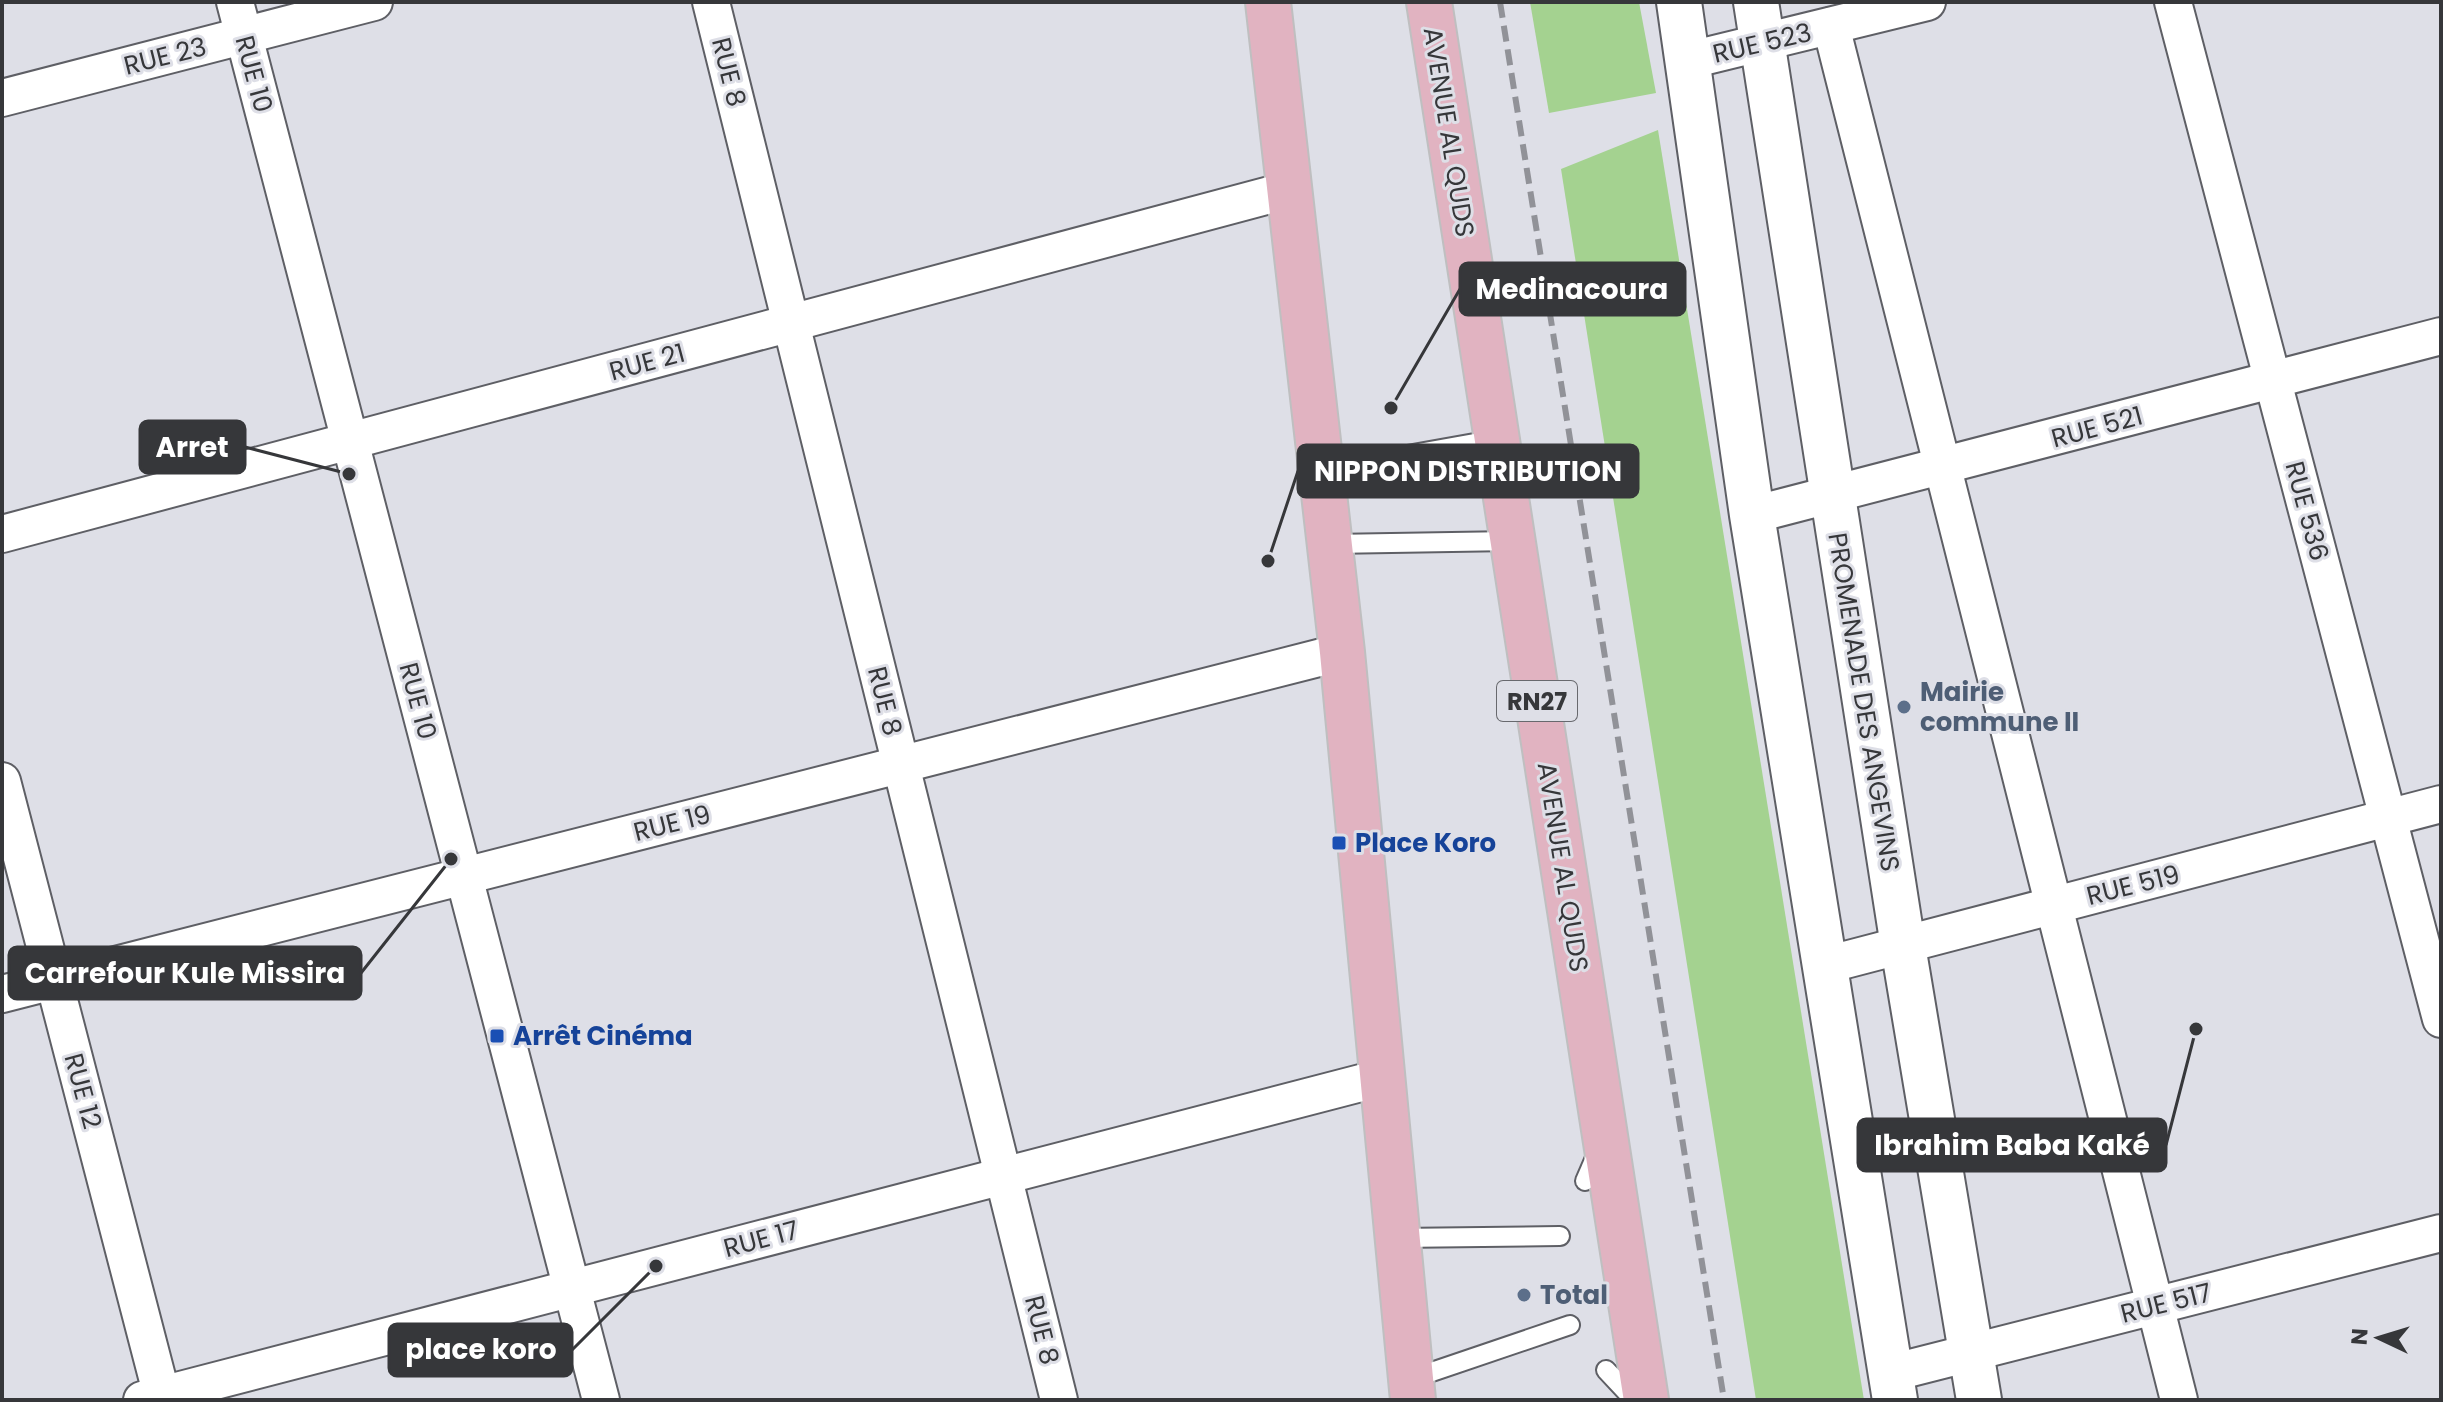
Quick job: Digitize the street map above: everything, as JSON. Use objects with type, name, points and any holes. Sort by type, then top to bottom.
[{"type":"main road","points":[[1268,2],[1331,544],[1412,1389]]},
{"type":"main road","name":"AVENUE AL QUDS","points":[[1429,2],[1646,1400]]},
{"type":"street","name":"RUE 23","points":[[2,98],[239,19],[374,2]]},
{"type":"street","name":"RUE 8","points":[[711,2],[1059,1400]]},
{"type":"street","points":[[1679,2],[1690,60],[1752,515],[1893,1386]]},
{"type":"street","name":"RUE 523","points":[[1690,60],[1760,23],[1831,26],[1927,2]]},
{"type":"street","name":"RUE 536","points":[[2173,2],[2441,1019]]},
{"type":"street","name":"RUE 10","points":[[239,19],[601,1400]]},
{"type":"street","name":"PROMENADE DES ANGEVINS","points":[[1760,23],[1903,946],[1979,1400]]},
{"type":"street","points":[[1831,26],[2179,1400]]},
{"type":"street","name":"RUE 21","points":[[2,534],[1292,189]]},
{"type":"street","name":"RUE 521","points":[[1752,515],[1832,497],[2441,336]]},
{"type":"street","name":"RUE 19","points":[[2,994],[1342,652]]},
{"type":"street","name":"RUE 12","points":[[2,781],[156,1398]]},
{"type":"street","name":"RUE 519","points":[[1826,965],[2441,804]]},
{"type":"street","name":"RUE 17","points":[[156,1398],[1380,1078]]},
{"type":"street","name":"RUE 517","points":[[1893,1386],[1971,1352],[2441,1233]]},
{"type":"lane","points":[[1323,470],[1497,439]]},
{"type":"lane","points":[[1396,459],[1396,486]]},
{"type":"lane","points":[[1331,544],[1398,535],[1513,541]]},
{"type":"lane","points":[[1585,1181],[1604,1134]]},
{"type":"lane","points":[[1396,1238],[1560,1236]]},
{"type":"lane","points":[[1412,1389],[1570,1325]]},
{"type":"lane","points":[[1606,1370],[1634,1400]]},
{"type":"green space","points":[[1530,2],[1639,2],[1656,93],[1549,113]]},
{"type":"green space","points":[[1658,130],[1864,1400],[1756,1400],[1561,169]]},
{"type":"railway","points":[[1500,2],[1724,1400]]},
{"type":"place","name":"Medinacoura","points":[[1391,408]]},
{"type":"place","name":"Arret","points":[[349,474]]},
{"type":"place","name":"NIPPON DISTRIBUTION","points":[[1268,561]]},
{"type":"place","name":"Mairie commune II","points":[[1904,707]]},
{"type":"place","name":"Place Koro","points":[[1339,843]]},
{"type":"place","name":"Carrefour Kule Missira","points":[[451,859]]},
{"type":"place","name":"Ibrahim Baba Kaké","points":[[2196,1029]]},
{"type":"place","name":"Arrêt Cinéma","points":[[497,1036]]},
{"type":"place","name":"place koro","points":[[656,1266]]},
{"type":"place","name":"Total","points":[[1524,1295]]}]
